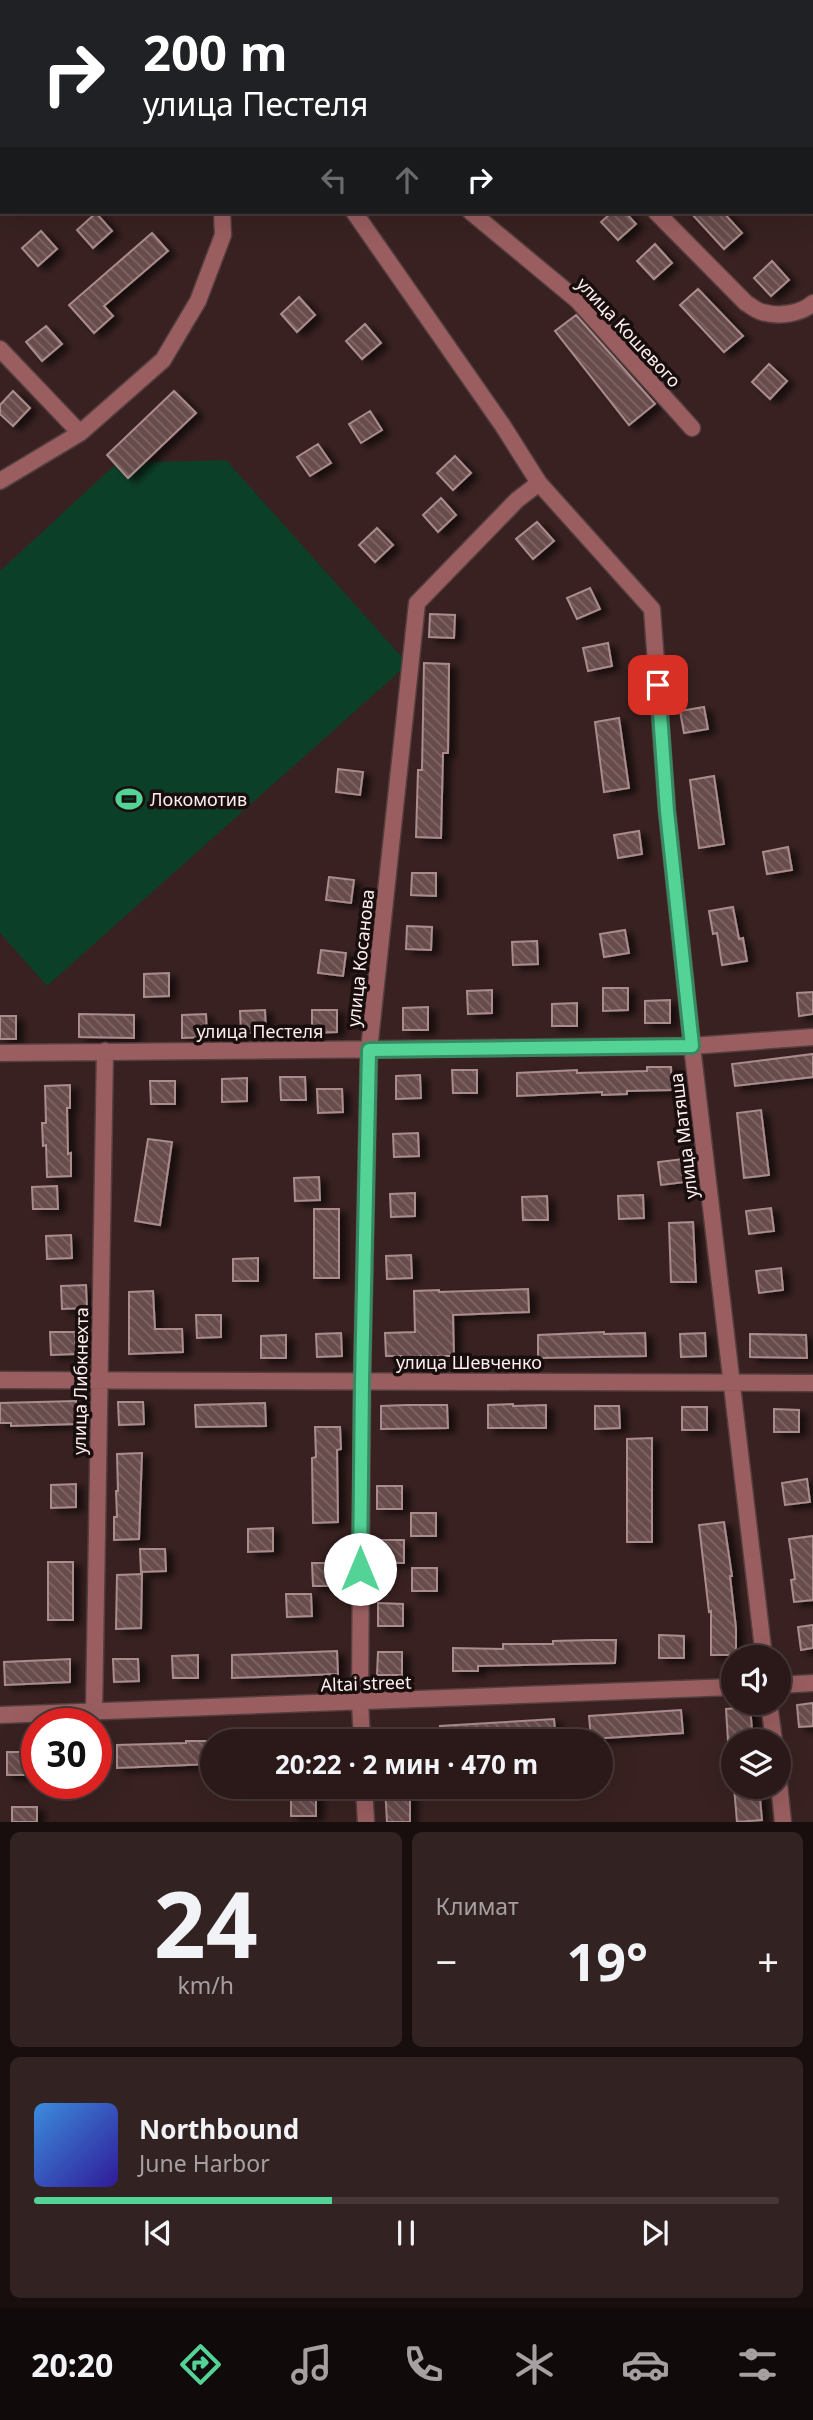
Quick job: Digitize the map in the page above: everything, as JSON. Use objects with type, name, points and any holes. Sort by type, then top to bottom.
[{"type":"street","points":[[0,481],[80,433],[163,360],[198,301],[223,235],[222,214]]},
{"type":"street","points":[[355,214],[503,426],[539,483]]},
{"type":"street","name":"улица Кошевого","points":[[473,214],[577,300],[692,428]]},
{"type":"street","points":[[658,214],[746,303],[763,313],[789,314],[806,309],[813,303]]},
{"type":"street","points":[[0,349],[80,433]]},
{"type":"street","name":"улица Матяша","points":[[539,483],[652,609],[667,811],[692,1046],[763,1645]]},
{"type":"street","name":"улица Косанова","points":[[361,1729],[362,1382],[369,1050],[418,603],[517,500],[539,483]]},
{"type":"street","name":"улица Пестеля","points":[[0,1053],[692,1046],[813,1037]]},
{"type":"street","name":"улица Либкнехта","points":[[94,1708],[105,1051]]},
{"type":"street","name":"улица Шевченко","points":[[0,1380],[813,1383]]},
{"type":"street","points":[[791,1684],[813,1683]]},
{"type":"street","name":"Altai street","points":[[112,1711],[721,1687]]},
{"type":"street","name":"Altai street","points":[[0,1715],[21,1714]]},
{"type":"street","points":[[365,1799],[366,1822]]},
{"type":"street","points":[[781,1799],[783,1822]]},
{"type":"green space","name":"Локомотив","points":[[226,460],[408,664],[47,986],[0,933],[0,571],[117,463]]},
{"type":"building","points":[[97,214],[112,231],[93,248],[77,230]]},
{"type":"building","points":[[610,214],[627,214],[636,224],[618,240],[601,222]]},
{"type":"building","points":[[692,214],[725,214],[742,233],[724,249]]},
{"type":"building","points":[[41,231],[57,249],[38,266],[22,248]]},
{"type":"building","points":[[152,233],[168,251],[104,306],[113,316],[94,333],[69,305]]},
{"type":"building","points":[[655,244],[672,263],[654,279],[637,261]]},
{"type":"building","points":[[772,261],[789,280],[771,296],[754,278]]},
{"type":"building","points":[[698,289],[743,336],[724,352],[680,305]]},
{"type":"building","points":[[299,297],[315,315],[297,332],[281,314]]},
{"type":"building","points":[[576,315],[655,404],[629,425],[555,331]]},
{"type":"building","points":[[365,324],[381,343],[362,359],[346,341]]},
{"type":"building","points":[[46,326],[62,344],[42,361],[26,342]]},
{"type":"building","points":[[769,364],[787,381],[770,399],[752,382]]},
{"type":"building","points":[[13,391],[30,408],[13,426],[0,414],[0,405]]},
{"type":"building","points":[[174,391],[196,413],[128,478],[107,455]]},
{"type":"building","points":[[370,411],[382,430],[361,443],[349,424]]},
{"type":"building","points":[[318,444],[331,463],[310,476],[297,457]]},
{"type":"building","points":[[455,456],[471,473],[453,490],[437,473]]},
{"type":"building","points":[[441,498],[456,515],[438,532],[423,515]]},
{"type":"building","points":[[537,522],[554,541],[533,559],[516,539]]},
{"type":"building","points":[[377,528],[393,545],[375,562],[359,545]]},
{"type":"building","points":[[590,588],[600,609],[577,619],[567,598]]},
{"type":"building","points":[[430,614],[455,615],[454,638],[429,637]]},
{"type":"building","points":[[608,643],[612,666],[588,671],[583,648]]},
{"type":"building","points":[[424,663],[449,664],[448,753],[443,753],[441,838],[416,837],[418,770],[422,770]]},
{"type":"building","points":[[704,707],[708,729],[684,733],[680,711]]},
{"type":"building","points":[[619,718],[629,788],[604,792],[595,722]]},
{"type":"building","points":[[338,769],[363,772],[360,795],[336,792]]},
{"type":"building","points":[[714,776],[724,844],[699,848],[690,780]]},
{"type":"building","points":[[639,831],[642,854],[618,858],[614,835]]},
{"type":"building","points":[[788,847],[792,870],[767,874],[763,852]]},
{"type":"building","points":[[412,873],[436,873],[436,896],[411,895]]},
{"type":"building","points":[[329,877],[354,880],[351,903],[326,900]]},
{"type":"building","points":[[733,907],[739,939],[743,938],[747,961],[722,965],[717,933],[713,934],[709,911]]},
{"type":"building","points":[[407,926],[432,927],[431,950],[406,949]]},
{"type":"building","points":[[625,930],[629,953],[604,957],[600,934]]},
{"type":"building","points":[[537,941],[538,964],[513,965],[512,942]]},
{"type":"building","points":[[321,950],[346,953],[343,976],[318,973]]},
{"type":"building","points":[[169,973],[169,996],[144,997],[144,974]]},
{"type":"building","points":[[603,988],[628,988],[628,1010],[603,1011]]},
{"type":"building","points":[[492,990],[492,1013],[468,1014],[467,991]]},
{"type":"building","points":[[813,992],[813,1014],[799,1016],[797,993]]},
{"type":"building","points":[[670,1000],[670,1023],[645,1023],[645,1001]]},
{"type":"building","points":[[577,1003],[577,1026],[552,1026],[552,1004]]},
{"type":"building","points":[[428,1007],[428,1030],[403,1030],[403,1008]]},
{"type":"building","points":[[265,1010],[266,1033],[241,1033],[240,1011]]},
{"type":"building","points":[[312,1010],[337,1010],[337,1032],[312,1033]]},
{"type":"building","points":[[79,1014],[134,1015],[134,1038],[79,1037]]},
{"type":"building","points":[[206,1014],[207,1037],[182,1038],[182,1015]]},
{"type":"building","points":[[0,1016],[16,1016],[16,1039],[0,1039]]},
{"type":"building","points":[[813,1054],[813,1077],[735,1086],[732,1064]]},
{"type":"building","points":[[647,1067],[671,1067],[672,1090],[627,1091],[627,1094],[602,1095],[602,1092],[517,1096],[517,1073],[647,1071]]},
{"type":"building","points":[[452,1070],[477,1070],[477,1093],[453,1093]]},
{"type":"building","points":[[420,1075],[421,1098],[396,1099],[396,1076]]},
{"type":"building","points":[[280,1077],[305,1077],[306,1100],[281,1100]]},
{"type":"building","points":[[247,1078],[247,1101],[222,1102],[222,1079]]},
{"type":"building","points":[[150,1081],[175,1081],[175,1104],[151,1104]]},
{"type":"building","points":[[70,1085],[70,1108],[67,1108],[71,1176],[47,1177],[42,1123],[46,1123],[45,1086]]},
{"type":"building","points":[[317,1089],[342,1089],[343,1112],[318,1113]]},
{"type":"building","points":[[761,1110],[769,1175],[744,1178],[737,1113]]},
{"type":"building","points":[[418,1133],[419,1156],[394,1157],[393,1134]]},
{"type":"building","points":[[148,1139],[172,1142],[160,1225],[135,1221]]},
{"type":"building","points":[[683,1159],[686,1182],[661,1185],[658,1162]]},
{"type":"building","points":[[319,1177],[320,1200],[295,1201],[294,1178]]},
{"type":"building","points":[[57,1186],[58,1209],[33,1209],[32,1187]]},
{"type":"building","points":[[415,1193],[415,1216],[391,1217],[390,1194]]},
{"type":"building","points":[[643,1195],[644,1218],[619,1219],[618,1196]]},
{"type":"building","points":[[547,1196],[548,1220],[523,1220],[522,1197]]},
{"type":"building","points":[[771,1208],[774,1231],[749,1234],[746,1211]]},
{"type":"building","points":[[314,1209],[339,1209],[339,1278],[314,1278]]},
{"type":"building","points":[[693,1222],[696,1282],[671,1282],[669,1223]]},
{"type":"building","points":[[71,1235],[72,1258],[47,1259],[46,1236]]},
{"type":"building","points":[[411,1255],[412,1278],[387,1279],[386,1256]]},
{"type":"building","points":[[258,1258],[258,1281],[233,1281],[233,1259]]},
{"type":"building","points":[[781,1268],[783,1290],[759,1293],[756,1271]]},
{"type":"building","points":[[86,1285],[87,1308],[62,1309],[61,1286]]},
{"type":"building","points":[[528,1289],[529,1312],[453,1315],[454,1356],[386,1356],[385,1333],[415,1332],[414,1291]]},
{"type":"building","points":[[153,1291],[155,1329],[182,1329],[183,1352],[129,1354],[129,1292]]},
{"type":"building","points":[[196,1315],[221,1315],[221,1337],[197,1338]]},
{"type":"building","points":[[50,1332],[75,1332],[76,1354],[51,1355]]},
{"type":"building","points":[[341,1333],[342,1356],[317,1357],[316,1334]]},
{"type":"building","points":[[645,1333],[646,1356],[538,1358],[538,1335]]},
{"type":"building","points":[[705,1333],[706,1356],[681,1357],[680,1334]]},
{"type":"building","points":[[750,1334],[806,1335],[807,1358],[750,1357]]},
{"type":"building","points":[[286,1335],[286,1358],[261,1358],[261,1336]]},
{"type":"building","points":[[76,1401],[77,1424],[11,1426],[11,1423],[0,1423],[0,1403]]},
{"type":"building","points":[[118,1402],[143,1402],[144,1424],[119,1425]]},
{"type":"building","points":[[265,1403],[266,1426],[196,1427],[195,1405]]},
{"type":"building","points":[[447,1405],[448,1428],[381,1429],[381,1406]]},
{"type":"building","points":[[488,1405],[546,1405],[546,1428],[488,1428]]},
{"type":"building","points":[[595,1406],[619,1406],[620,1428],[595,1429]]},
{"type":"building","points":[[682,1407],[707,1407],[707,1430],[682,1430]]},
{"type":"building","points":[[774,1409],[799,1410],[799,1432],[774,1432]]},
{"type":"building","points":[[315,1427],[340,1427],[341,1449],[337,1450],[338,1522],[313,1523],[312,1458],[316,1457]]},
{"type":"building","points":[[652,1438],[652,1542],[627,1542],[627,1439]]},
{"type":"building","points":[[142,1453],[139,1539],[114,1540],[118,1491],[117,1454]]},
{"type":"building","points":[[807,1479],[810,1502],[785,1505],[782,1483]]},
{"type":"building","points":[[76,1484],[76,1507],[51,1508],[51,1485]]},
{"type":"building","points":[[377,1486],[402,1486],[402,1509],[377,1509]]},
{"type":"building","points":[[411,1513],[436,1513],[436,1536],[411,1536]]},
{"type":"building","points":[[724,1522],[732,1576],[736,1645],[721,1645],[721,1655],[711,1655],[711,1611],[709,1612],[699,1525]]},
{"type":"building","points":[[273,1528],[273,1551],[248,1552],[248,1529]]},
{"type":"building","points":[[813,1536],[813,1600],[794,1602],[791,1580],[795,1579],[789,1539]]},
{"type":"building","points":[[379,1540],[404,1540],[404,1563],[379,1563]]},
{"type":"building","points":[[140,1549],[165,1549],[166,1571],[141,1572]]},
{"type":"building","points":[[48,1562],[73,1562],[73,1620],[48,1620]]},
{"type":"building","points":[[312,1563],[337,1563],[338,1586],[313,1586]]},
{"type":"building","points":[[412,1568],[437,1568],[437,1591],[412,1591]]},
{"type":"building","points":[[142,1574],[141,1628],[116,1629],[117,1575]]},
{"type":"building","points":[[286,1594],[311,1594],[312,1616],[287,1617]]},
{"type":"building","points":[[378,1603],[403,1604],[403,1626],[378,1626]]},
{"type":"building","points":[[813,1625],[813,1648],[801,1650],[798,1627]]},
{"type":"building","points":[[659,1635],[684,1636],[684,1658],[659,1658]]},
{"type":"building","points":[[616,1640],[615,1663],[478,1666],[478,1671],[453,1671],[453,1648],[503,1649],[503,1644]]},
{"type":"building","points":[[337,1651],[338,1674],[232,1678],[232,1655]]},
{"type":"building","points":[[378,1652],[402,1652],[402,1675],[377,1675]]},
{"type":"building","points":[[198,1655],[198,1678],[173,1678],[172,1656]]},
{"type":"building","points":[[70,1659],[70,1682],[5,1685],[4,1662]]},
{"type":"building","points":[[113,1659],[138,1659],[139,1681],[114,1682]]},
{"type":"building","points":[[813,1703],[813,1726],[799,1727],[797,1705]]},
{"type":"building","points":[[681,1710],[683,1733],[613,1738],[613,1729],[590,1729],[589,1716]]},
{"type":"building","points":[[726,1715],[751,1715],[752,1729],[727,1729]]},
{"type":"building","points":[[554,1719],[555,1729],[440,1729],[440,1726]]},
{"type":"building","points":[[200,1741],[200,1764],[117,1768],[117,1745]]},
{"type":"building","points":[[7,1752],[21,1752],[21,1775],[7,1775]]},
{"type":"building","points":[[291,1799],[316,1799],[316,1816],[291,1816]]},
{"type":"building","points":[[386,1799],[410,1799],[410,1822],[387,1822]]},
{"type":"building","points":[[735,1799],[760,1799],[762,1820],[737,1822]]},
{"type":"building","points":[[12,1807],[37,1807],[37,1822],[12,1822]]},
{"type":"place","name":"Локомотив","points":[[129,799]]},
{"type":"route","points":[[360,1569],[369,1050],[692,1046],[667,811],[658,685]]}]
